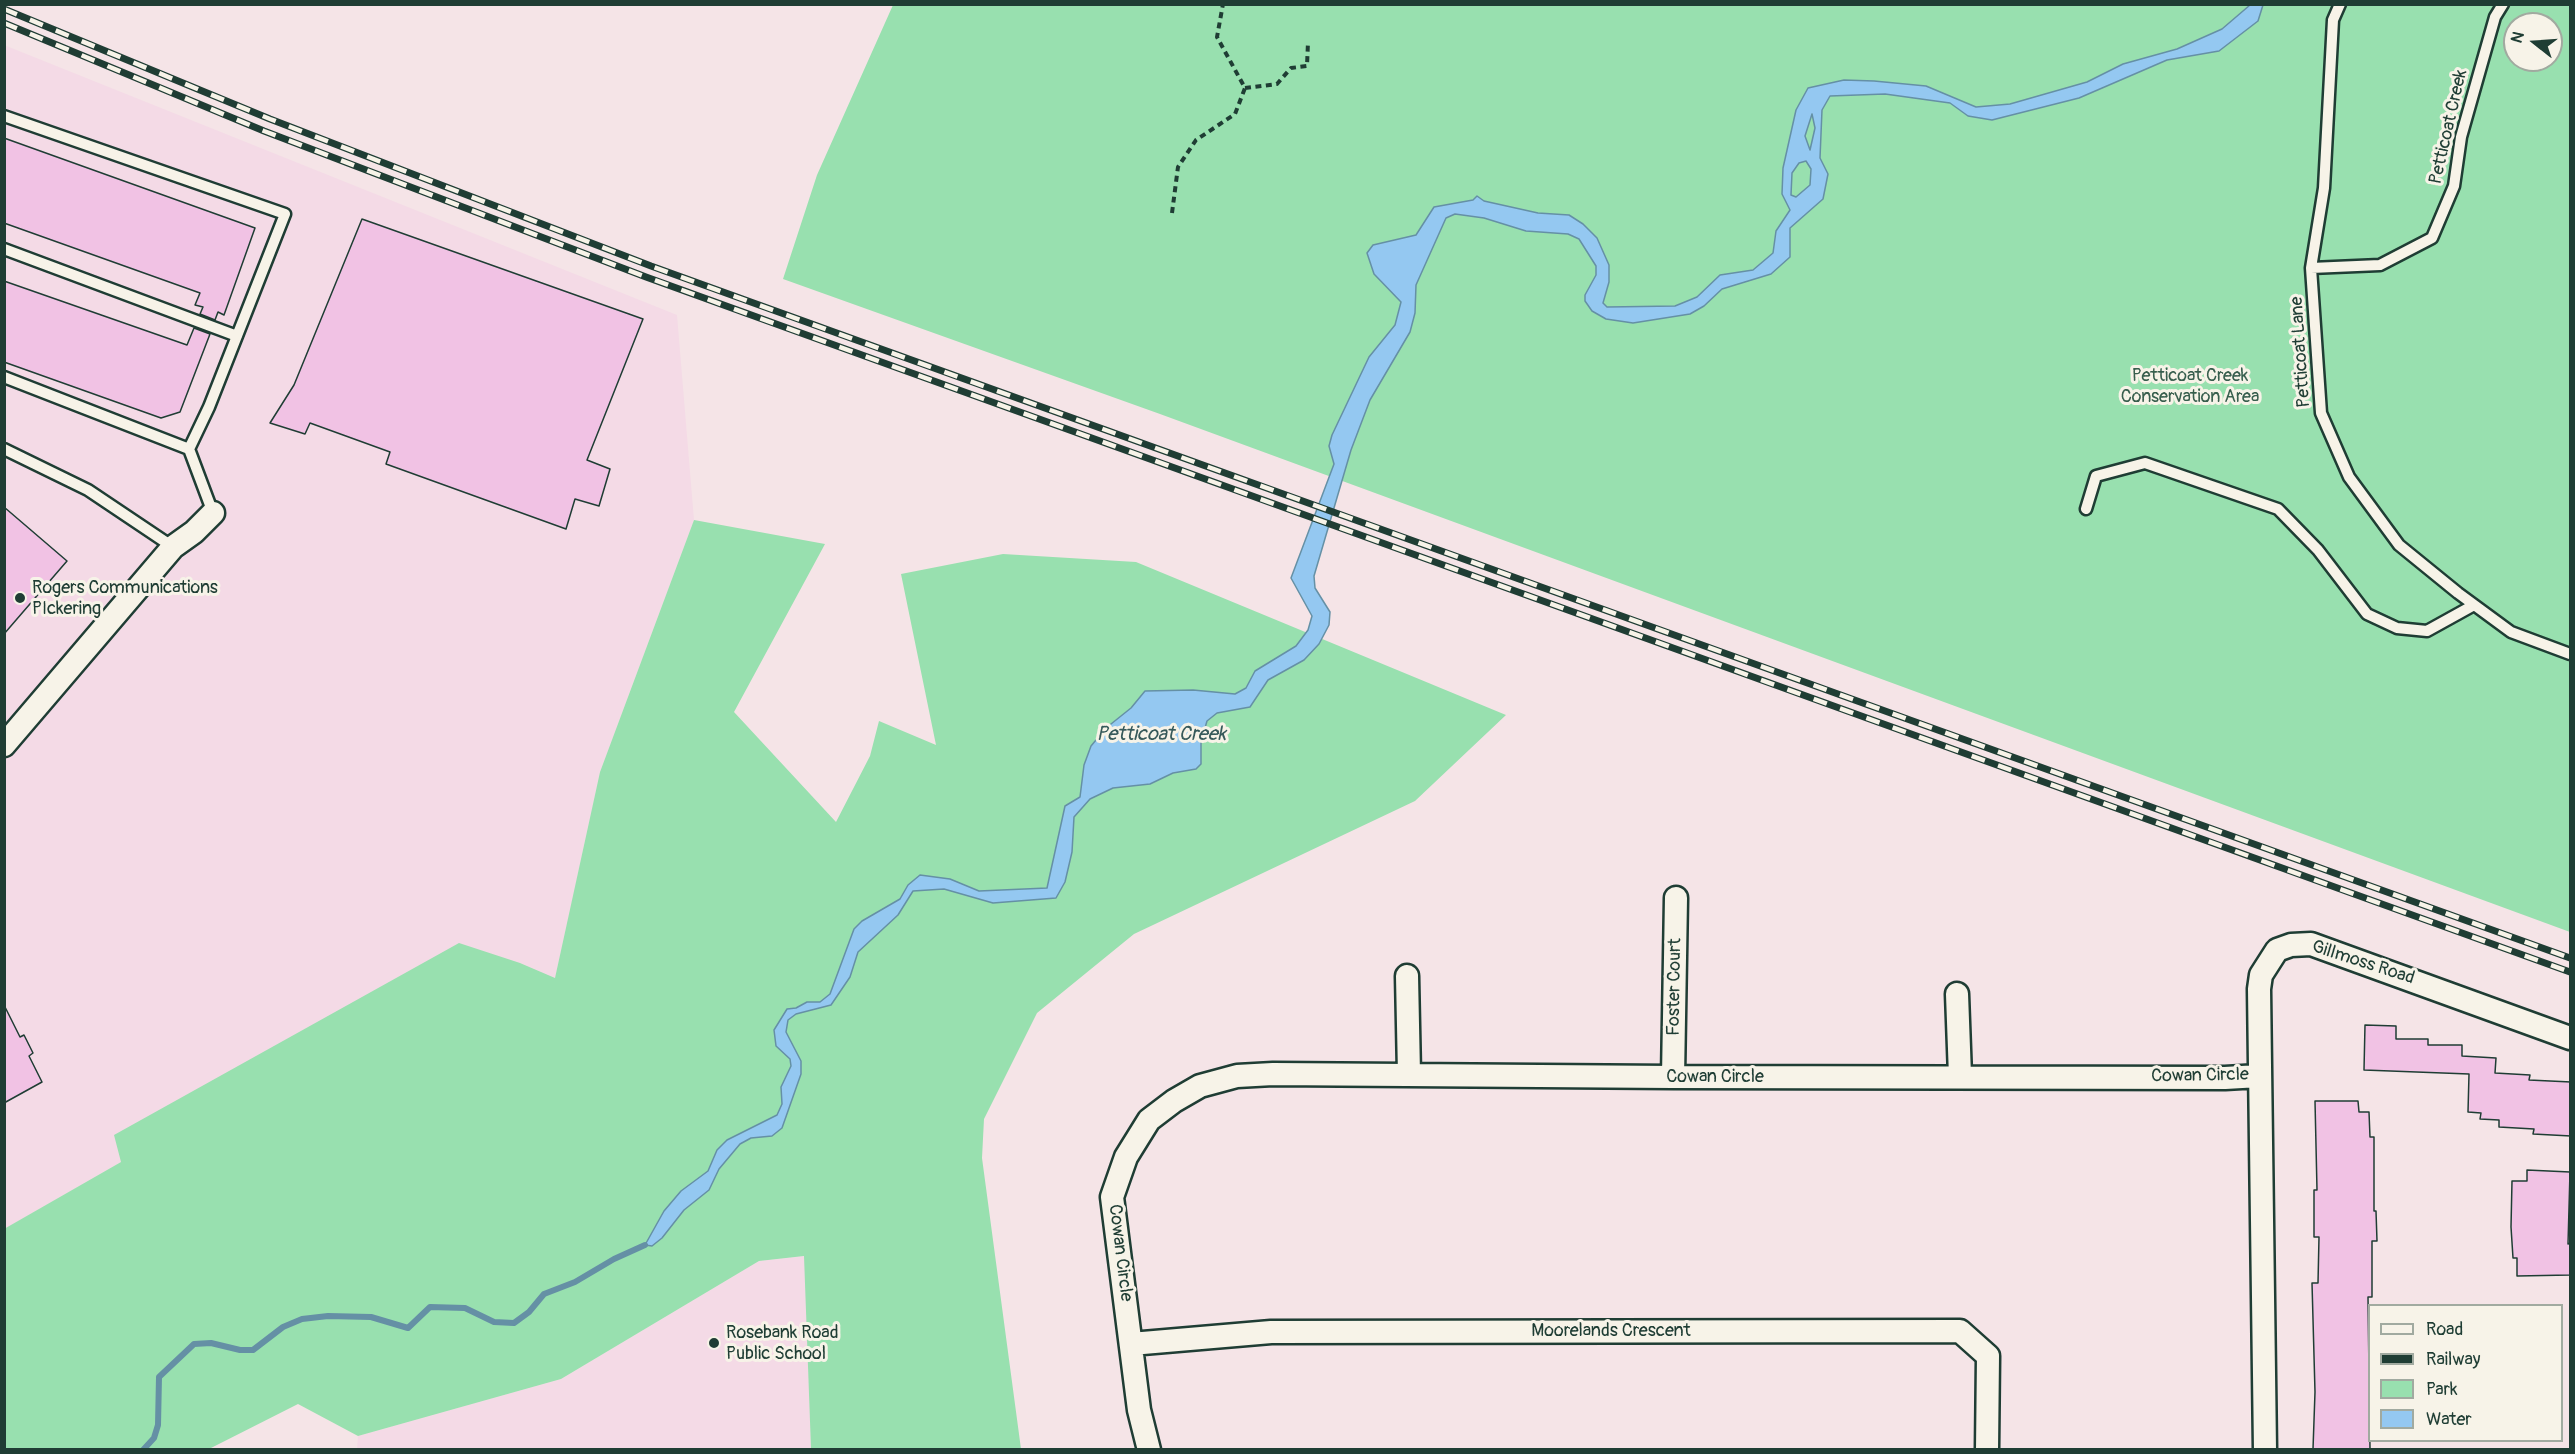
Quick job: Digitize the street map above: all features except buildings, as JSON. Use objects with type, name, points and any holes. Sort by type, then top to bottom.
[{"type":"street","points":[[4,745],[173,547],[194,532],[213,513]]},
{"type":"street","name":"Foster Court","points":[[1673,1077],[1676,898]]},
{"type":"street","name":"Gillmoss Road","points":[[2259,1076],[2261,975],[2277,950],[2291,945],[2311,944],[2571,1038]]},
{"type":"street","points":[[1407,976],[1409,1074]]},
{"type":"street","points":[[1957,994],[1960,1076]]},
{"type":"street","name":"Cowan Circle","points":[[1149,1449],[1139,1410],[1112,1197],[1126,1157],[1149,1120],[1174,1101],[1200,1086],[1237,1076],[1409,1074],[1673,1077],[2225,1078],[2259,1076],[2265,1330],[2265,1449]]},
{"type":"street","name":"Moorelands Crescent","points":[[1131,1344],[1271,1332],[1960,1331],[1988,1356],[1987,1449]]},
{"type":"lane","name":"Petticoat Lane","points":[[2340,4],[2333,20],[2324,188],[2311,268],[2321,413],[2349,477],[2399,544],[2511,632],[2571,654]]},
{"type":"lane","name":"Petticoat Creek","points":[[2311,268],[2380,265],[2432,238],[2454,186],[2461,137],[2495,17],[2503,4]]},
{"type":"lane","points":[[4,116],[285,214],[209,407],[189,449],[213,513]]},
{"type":"lane","points":[[4,249],[237,336]]},
{"type":"lane","points":[[4,377],[189,449]]},
{"type":"lane","points":[[4,449],[88,490],[173,547]]},
{"type":"lane","points":[[2086,509],[2096,476],[2145,463],[2278,509],[2318,550],[2367,614],[2397,628],[2427,631],[2475,605]]},
{"type":"path","points":[[1172,213],[1178,167],[1196,140],[1235,114],[1245,88],[1217,37],[1224,4]]},
{"type":"path","points":[[1245,88],[1277,84],[1291,68],[1306,66],[1308,42]]},
{"type":"shaded area","points":[[4,45],[677,315],[694,520],[600,772],[555,979],[520,963],[121,1162],[5,1229]]},
{"type":"shaded area","name":"Rosebank Road Public School","points":[[805,1256],[811,1449],[357,1450],[358,1436],[561,1379],[759,1261]]},
{"type":"green space","name":"Petticoat Creek Conservation Area","points":[[893,5],[2570,5],[2570,932],[1160,414],[783,279],[817,175]]},
{"type":"green space","points":[[694,520],[825,544],[734,712],[836,822],[870,756],[879,721],[936,745],[901,574],[1003,554],[1136,562],[1506,715],[1415,801],[1134,934],[1037,1013],[984,1119],[982,1158],[1021,1449],[811,1449],[804,1256],[759,1261],[561,1379],[358,1436],[298,1404],[209,1449],[5,1449],[4,1229],[121,1162],[114,1135],[459,943],[520,963],[555,978],[600,772]]},
{"type":"water","name":"Petticoat Creek","points":[[2250,5],[2263,5],[2258,21],[2219,51],[2167,60],[2079,98],[1992,120],[1968,116],[1950,103],[1885,94],[1830,96],[1822,110],[1820,158],[1828,174],[1823,199],[1790,228],[1790,257],[1771,274],[1722,289],[1704,306],[1690,314],[1633,323],[1606,319],[1592,311],[1585,301],[1585,295],[1596,275],[1596,266],[1579,239],[1568,234],[1526,231],[1484,218],[1455,214],[1446,218],[1416,285],[1415,313],[1410,332],[1370,400],[1351,450],[1314,576],[1315,588],[1330,612],[1329,625],[1319,644],[1304,660],[1268,680],[1250,707],[1217,713],[1207,721],[1201,742],[1201,764],[1196,769],[1173,773],[1150,784],[1113,788],[1090,799],[1074,817],[1072,852],[1065,882],[1056,898],[993,903],[944,889],[913,891],[898,915],[858,952],[850,977],[831,1005],[796,1014],[788,1020],[786,1032],[801,1061],[801,1074],[782,1128],[772,1136],[751,1138],[740,1144],[719,1169],[709,1190],[684,1210],[662,1238],[652,1246],[645,1245],[664,1211],[681,1191],[708,1171],[717,1150],[727,1140],[777,1115],[782,1104],[781,1087],[791,1066],[790,1059],[776,1046],[774,1030],[787,1009],[796,1008],[807,1002],[820,1002],[830,994],[854,929],[862,921],[900,899],[908,885],[920,875],[950,879],[979,891],[1047,888],[1065,806],[1080,797],[1084,765],[1091,746],[1106,728],[1131,708],[1145,691],[1193,690],[1235,694],[1246,688],[1255,671],[1296,646],[1308,630],[1312,616],[1291,578],[1334,464],[1329,446],[1332,435],[1369,357],[1395,325],[1401,302],[1374,274],[1367,253],[1373,245],[1416,235],[1434,207],[1473,200],[1477,196],[1484,201],[1538,213],[1569,215],[1583,224],[1597,238],[1609,265],[1609,282],[1603,303],[1607,307],[1675,306],[1697,297],[1720,275],[1753,270],[1773,253],[1776,231],[1790,210],[1782,194],[1783,168],[1796,110],[1808,88],[1844,80],[1874,81],[1926,86],[1976,107],[2010,104],[2087,82],[2123,64],[2177,49],[2222,29]],"holes":[[[1812,114],[1815,128],[1810,150],[1805,136]],[[1806,161],[1811,169],[1810,185],[1796,197],[1791,195],[1792,173],[1799,163]]]},
{"type":"waterway","name":"Petticoat Creek","points":[[143,1450],[154,1438],[158,1425],[159,1377],[194,1344],[211,1343],[240,1350],[253,1350],[283,1327],[302,1319],[328,1316],[371,1317],[408,1328],[430,1307],[465,1308],[494,1322],[514,1323],[529,1312],[544,1294],[575,1282],[614,1259],[645,1245]]},
{"type":"railway","points":[[4,9],[270,119],[651,266],[2570,958]]},
{"type":"railway","points":[[4,23],[264,131],[646,277],[2570,972]]},
{"type":"place","name":"Rogers Communications PIckering","points":[[20,598]]},
{"type":"place","name":"Rosebank Road Public School","points":[[714,1343]]}]
